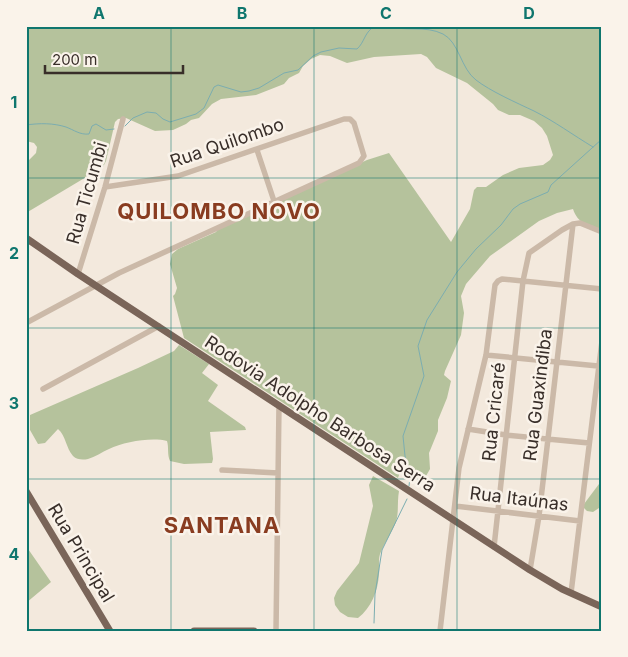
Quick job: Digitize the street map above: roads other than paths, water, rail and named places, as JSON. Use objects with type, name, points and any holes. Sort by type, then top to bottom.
[{"type":"main road","name":"Rodovia Adolpho Barbosa Serra","points":[[26,238],[494,547],[571,593],[602,607]]},
{"type":"main road","name":"Rua Principal","points":[[26,491],[110,631]]},
{"type":"main road","points":[[194,631],[254,631]]},
{"type":"street","name":"Rua Ticumbi","points":[[78,274],[105,187],[123,119]]},
{"type":"street","name":"Rua Quilombo","points":[[105,187],[178,176],[344,119],[350,119],[354,123],[364,156],[359,163],[274,201]]},
{"type":"street","points":[[26,323],[96,285],[274,201],[257,150]]},
{"type":"street","points":[[573,224],[583,224],[602,232]]},
{"type":"street","name":"Rua Cricaré","points":[[494,547],[523,282],[528,254],[573,224]]},
{"type":"street","name":"Rua Guaxindiba","points":[[530,570],[539,516],[573,224]]},
{"type":"street","points":[[440,631],[459,468],[486,355],[495,285],[502,279],[602,290]]},
{"type":"street","points":[[43,389],[159,326]]},
{"type":"street","points":[[571,593],[602,341]]},
{"type":"street","points":[[486,355],[600,364]]},
{"type":"street","points":[[276,631],[279,405]]},
{"type":"street","points":[[468,429],[506,435],[589,443]]},
{"type":"street","points":[[222,470],[278,473]]},
{"type":"street","name":"Rua Itaúnas","points":[[455,506],[580,521]]},
{"type":"waterway","points":[[125,126],[133,118],[147,112],[156,113],[170,122],[196,114],[204,108],[214,87],[218,85],[241,92],[259,88],[284,73],[298,70],[313,56],[321,52],[339,48],[357,49],[371,28],[375,26]]},
{"type":"waterway","points":[[387,26],[401,29],[422,29],[443,34],[453,43],[467,69],[476,80],[496,93],[541,115],[593,147]]},
{"type":"waterway","points":[[26,125],[56,125],[86,134],[89,134],[92,126],[96,124],[106,130],[114,129]]},
{"type":"waterway","points":[[409,486],[410,477],[403,436],[424,376],[418,346],[427,320],[457,272],[476,249],[501,225],[513,209],[548,192],[551,185],[602,139]]},
{"type":"waterway","points":[[374,623],[375,594],[382,550],[407,499]]},
{"type":"district","name":"QUILOMBO NOVO","points":[[219,211]]},
{"type":"district","name":"SANTANA","points":[[222,525]]}]
